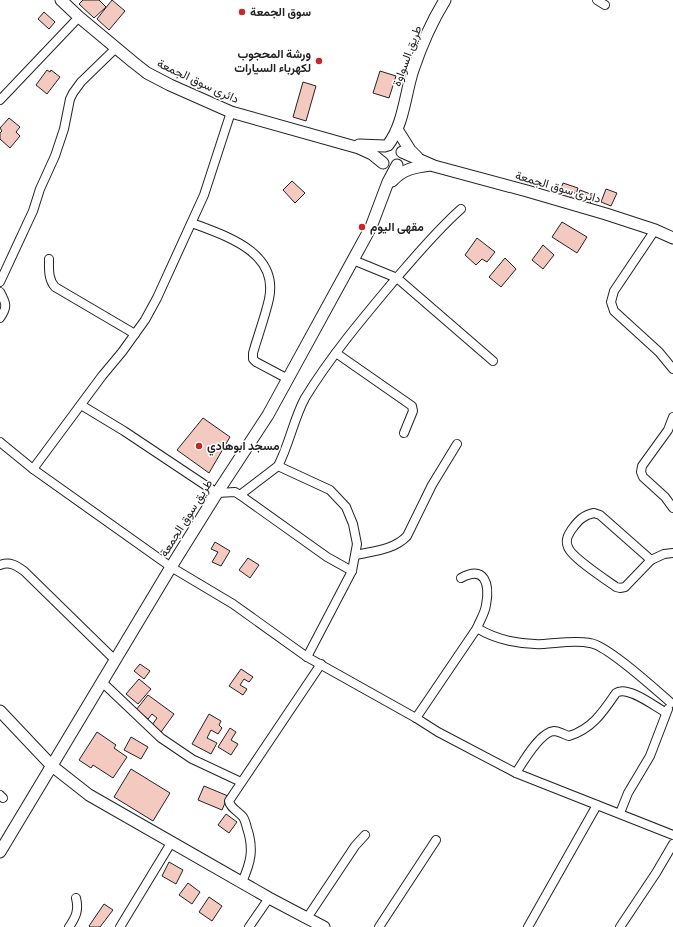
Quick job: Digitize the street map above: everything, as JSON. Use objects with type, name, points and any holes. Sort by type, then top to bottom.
[{"type":"street","name":"دائرى سوق الجمعة","points":[[61,0],[79,17],[147,73],[170,85],[231,112],[346,144]]},
{"type":"street","name":"طريق السواوة","points":[[399,127],[411,76],[419,53],[445,0]]},
{"type":"street","points":[[597,0],[605,5]]},
{"type":"street","points":[[0,100],[79,17]]},
{"type":"street","points":[[0,282],[55,156],[64,129],[72,92],[116,48]]},
{"type":"street","points":[[33,469],[135,334],[157,298],[204,195],[231,112]]},
{"type":"street","points":[[385,190],[384,164],[380,154],[399,127]]},
{"type":"street","points":[[346,144],[366,151],[384,164],[391,167],[400,157],[399,127]]},
{"type":"street","points":[[399,127],[410,150],[420,160]]},
{"type":"street","points":[[346,144],[395,145],[400,157]]},
{"type":"street","points":[[400,157],[420,160],[432,166]]},
{"type":"street","points":[[400,157],[432,166]]},
{"type":"street","name":"طريق سوق الجمعة","points":[[1,850],[216,493],[256,436],[371,227],[385,190],[400,157]]},
{"type":"street","name":"دائرى سوق الجمعة","points":[[432,166],[527,191],[655,230],[673,238]]},
{"type":"street","points":[[385,190],[393,180],[405,170],[432,166]]},
{"type":"street","points":[[240,494],[278,466],[285,453],[305,399],[336,354],[364,316],[439,230],[461,209]]},
{"type":"street","points":[[192,223],[228,237],[248,248],[261,261],[269,275],[269,298],[253,353],[253,358],[256,362],[288,379]]},
{"type":"street","points":[[655,230],[614,291],[611,302],[614,311],[659,352],[673,369]]},
{"type":"street","points":[[49,259],[49,273],[55,287],[135,334]]},
{"type":"street","points":[[353,260],[397,278],[493,361]]},
{"type":"street","points":[[0,292],[6,308],[0,318]]},
{"type":"street","points":[[336,354],[412,406],[413,411],[404,433]]},
{"type":"street","points":[[81,404],[216,493],[235,492],[240,494],[327,557],[352,571]]},
{"type":"street","points":[[673,417],[668,430],[642,466],[641,472],[643,477],[665,497],[673,508]]},
{"type":"street","points":[[0,442],[33,469],[171,567],[233,604],[307,657],[416,718],[438,732],[516,773],[673,834]]},
{"type":"street","points":[[356,555],[394,546],[407,536],[432,485],[458,444]]},
{"type":"street","points":[[278,466],[330,490],[346,507],[353,524],[357,544],[352,571],[307,657]]},
{"type":"street","points":[[651,560],[600,515],[594,512],[580,519],[568,535],[566,541],[568,549],[593,571],[616,587],[620,588],[625,587],[651,560],[664,554],[673,553]]},
{"type":"street","points":[[0,565],[9,563],[16,565],[24,571],[115,660]]},
{"type":"street","points":[[416,718],[477,628],[486,605],[487,584],[483,577],[477,573],[468,574],[461,578]]},
{"type":"street","points":[[477,628],[495,637],[525,643],[592,643],[616,657],[672,701],[665,712],[650,756],[628,793],[620,813]]},
{"type":"street","points":[[242,882],[248,869],[252,853],[251,840],[245,820],[229,803],[230,798],[321,664]]},
{"type":"street","points":[[102,682],[161,738],[192,759],[241,782]]},
{"type":"street","points":[[516,773],[528,755],[543,737],[552,731],[557,731],[569,736],[585,728],[596,721],[619,691],[630,691],[665,712]]},
{"type":"street","points":[[0,710],[52,766],[89,795],[171,843],[324,927]]},
{"type":"street","points":[[528,927],[597,805]]},
{"type":"street","points":[[307,918],[364,835]]},
{"type":"street","points":[[379,927],[436,840]]},
{"type":"street","points":[[120,927],[171,843]]},
{"type":"street","points":[[620,927],[656,873],[673,844]]},
{"type":"street","points":[[69,927],[77,913],[78,906],[76,898]]},
{"type":"street","points":[[249,927],[269,898]]},
{"type":"building","points":[[83,0],[99,0],[106,7],[94,18],[79,4]]},
{"type":"building","points":[[112,0],[125,11],[109,30],[97,19]]},
{"type":"building","points":[[44,12],[55,22],[49,29],[38,19]]},
{"type":"building","points":[[47,70],[50,72],[51,70],[60,77],[47,94],[36,85]]},
{"type":"building","points":[[380,71],[396,76],[389,98],[373,93]]},
{"type":"building","points":[[303,82],[316,86],[306,121],[293,117]]},
{"type":"building","points":[[9,118],[20,127],[16,132],[20,136],[10,148],[0,139],[0,133],[2,131],[0,128]]},
{"type":"building","points":[[292,181],[305,193],[295,203],[283,190]]},
{"type":"building","points":[[563,183],[578,188],[576,194],[573,192],[570,199],[559,194]]},
{"type":"building","points":[[606,189],[617,193],[611,206],[601,202]]},
{"type":"building","points":[[580,190],[593,195],[590,204],[577,200]]},
{"type":"building","points":[[562,222],[587,237],[577,253],[552,237]]},
{"type":"building","points":[[477,238],[495,252],[487,262],[482,259],[476,265],[465,255]]},
{"type":"building","points":[[543,245],[554,255],[543,269],[532,260]]},
{"type":"building","points":[[505,258],[516,269],[501,287],[489,277]]},
{"type":"building","points":[[203,418],[230,437],[209,473],[177,450]]},
{"type":"building","points":[[215,542],[230,551],[221,566],[212,562],[218,552],[211,549]]},
{"type":"building","points":[[248,558],[259,565],[250,578],[239,570]]},
{"type":"building","points":[[140,664],[150,671],[144,679],[134,671]]},
{"type":"building","points":[[241,669],[253,677],[249,682],[244,679],[240,685],[247,689],[243,695],[229,686]]},
{"type":"building","points":[[139,679],[151,689],[138,704],[126,694]]},
{"type":"building","points":[[148,695],[174,714],[161,732],[152,725],[157,718],[152,714],[148,719],[136,710]]},
{"type":"building","points":[[209,714],[221,721],[219,725],[222,728],[218,734],[211,730],[207,738],[217,743],[211,754],[192,744]]},
{"type":"building","points":[[230,728],[236,732],[231,740],[238,744],[231,755],[218,747]]},
{"type":"building","points":[[97,732],[116,745],[114,748],[127,757],[113,778],[93,765],[91,768],[79,760]]},
{"type":"building","points":[[131,737],[148,747],[141,759],[124,750]]},
{"type":"building","points":[[131,769],[170,793],[153,821],[114,797]]},
{"type":"building","points":[[204,786],[228,796],[222,810],[198,800]]},
{"type":"building","points":[[226,814],[237,822],[229,833],[218,825]]},
{"type":"building","points":[[169,862],[183,870],[176,884],[162,876]]},
{"type":"building","points":[[188,883],[200,892],[192,904],[179,895]]},
{"type":"building","points":[[209,897],[222,906],[212,921],[199,912]]},
{"type":"building","points":[[104,904],[113,910],[100,927],[90,927],[89,926]]},
{"type":"place","name":"سوق الجمعة","points":[[242,12]]},
{"type":"place","name":"ورشة المحجوب لكهرباء السيارات","points":[[319,61]]},
{"type":"place","name":"مقهى اليوم","points":[[362,227]]},
{"type":"place","name":"مسجد ابوهادي","points":[[199,446]]}]
